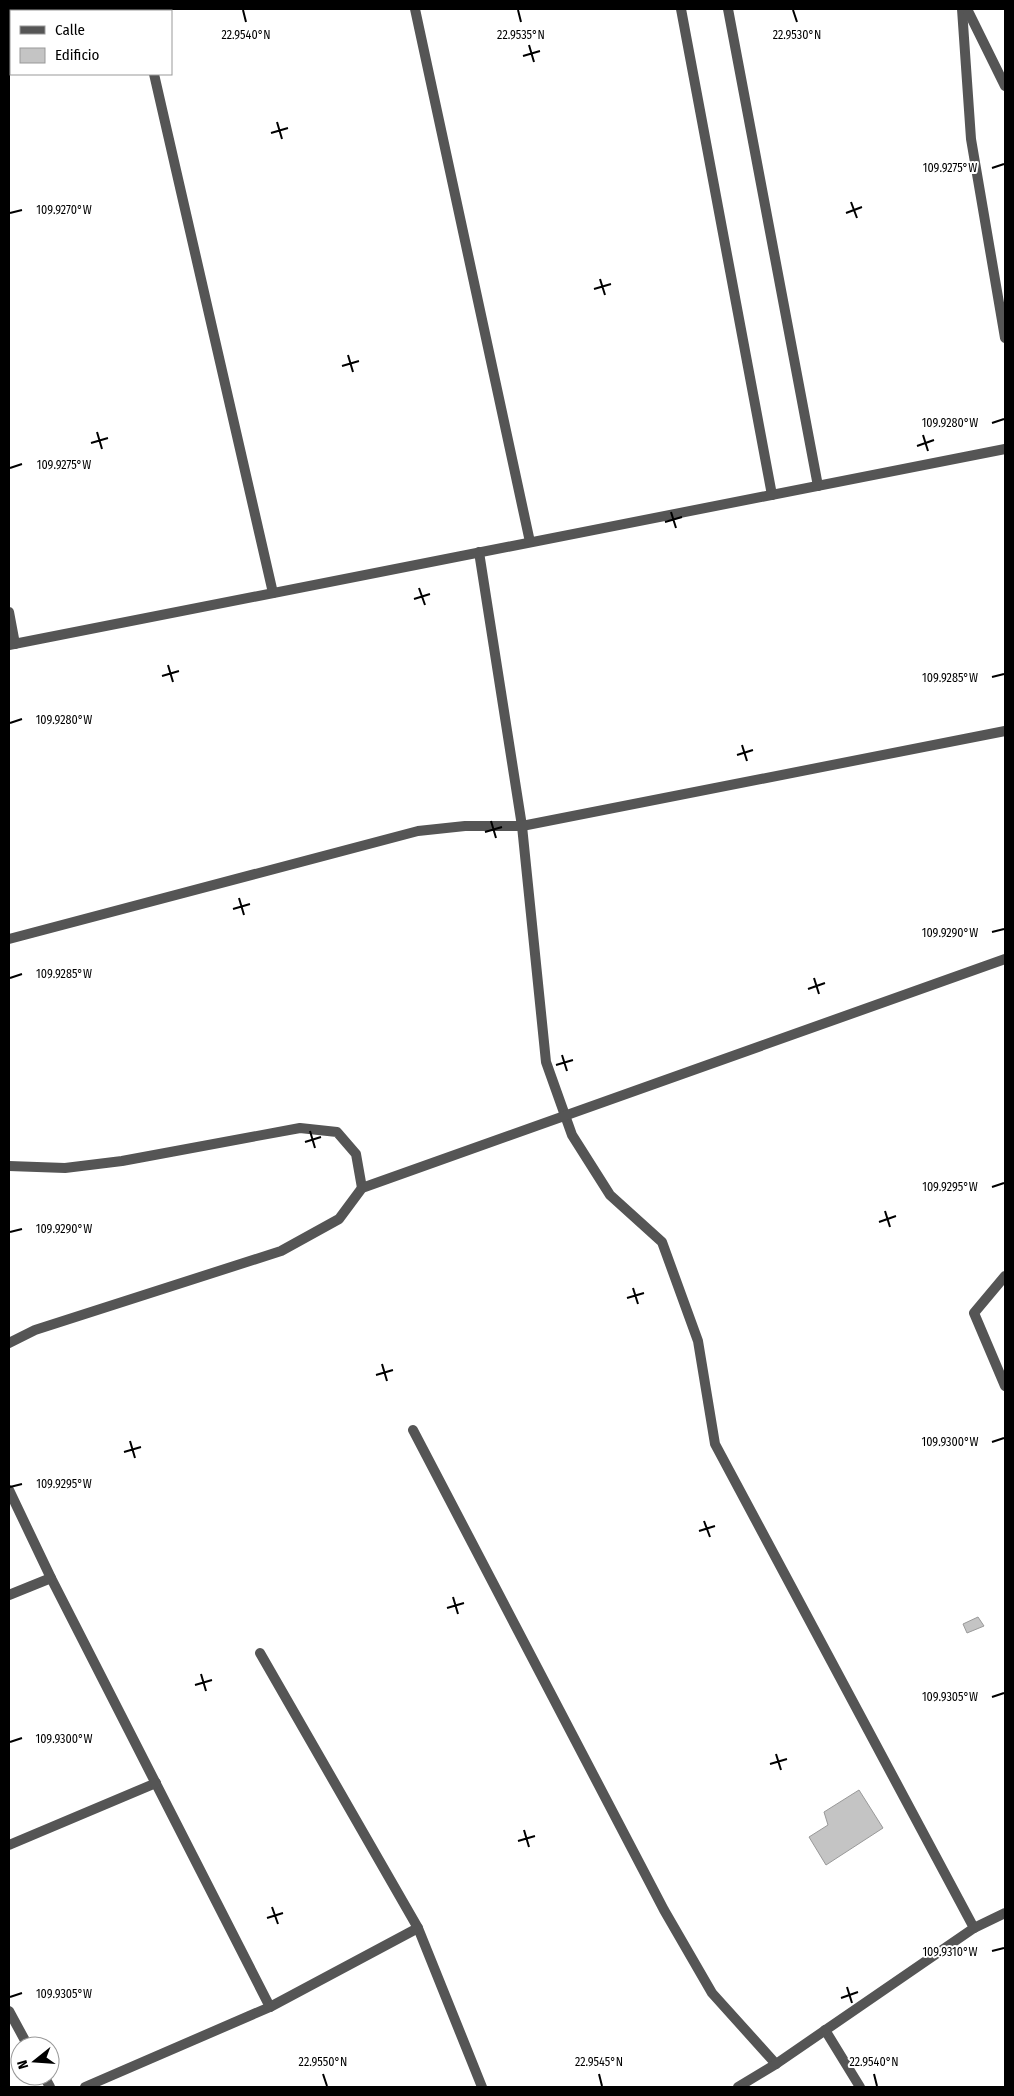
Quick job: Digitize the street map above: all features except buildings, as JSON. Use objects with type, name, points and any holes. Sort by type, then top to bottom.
[{"type":"street","points":[[415,9],[530,542]]},
{"type":"street","points":[[681,9],[772,495]]},
{"type":"street","points":[[728,9],[818,486]]},
{"type":"street","points":[[962,9],[970,139],[1005,338]]},
{"type":"street","points":[[967,9],[1005,86]]},
{"type":"street","points":[[154,75],[273,593]]},
{"type":"street","points":[[9,612],[12,644],[1005,449]]},
{"type":"street","points":[[479,552],[522,826],[546,1062],[565,1116],[572,1135],[610,1195],[662,1242],[698,1341],[715,1444],[974,1928]]},
{"type":"street","points":[[9,939],[418,831],[465,826],[522,826],[1005,731]]},
{"type":"street","points":[[9,1343],[35,1330],[281,1252],[339,1219],[362,1188],[1005,959]]},
{"type":"street","points":[[9,1166],[65,1168],[122,1161],[300,1128],[337,1132],[356,1154],[362,1188]]},
{"type":"street","points":[[1005,1276],[974,1313],[1005,1386]]},
{"type":"street","points":[[413,1430],[664,1910],[712,1992],[776,2064]]},
{"type":"street","points":[[9,1490],[51,1578],[270,2007]]},
{"type":"street","points":[[9,1595],[51,1578]]},
{"type":"street","points":[[260,1653],[418,1928],[482,2087]]},
{"type":"street","points":[[9,1845],[156,1783]]},
{"type":"street","points":[[738,2087],[776,2064],[974,1928],[1005,1913]]},
{"type":"street","points":[[85,2087],[270,2007],[418,1928]]},
{"type":"street","points":[[9,2011],[23,2036]]},
{"type":"street","points":[[825,2030],[860,2087]]}]
